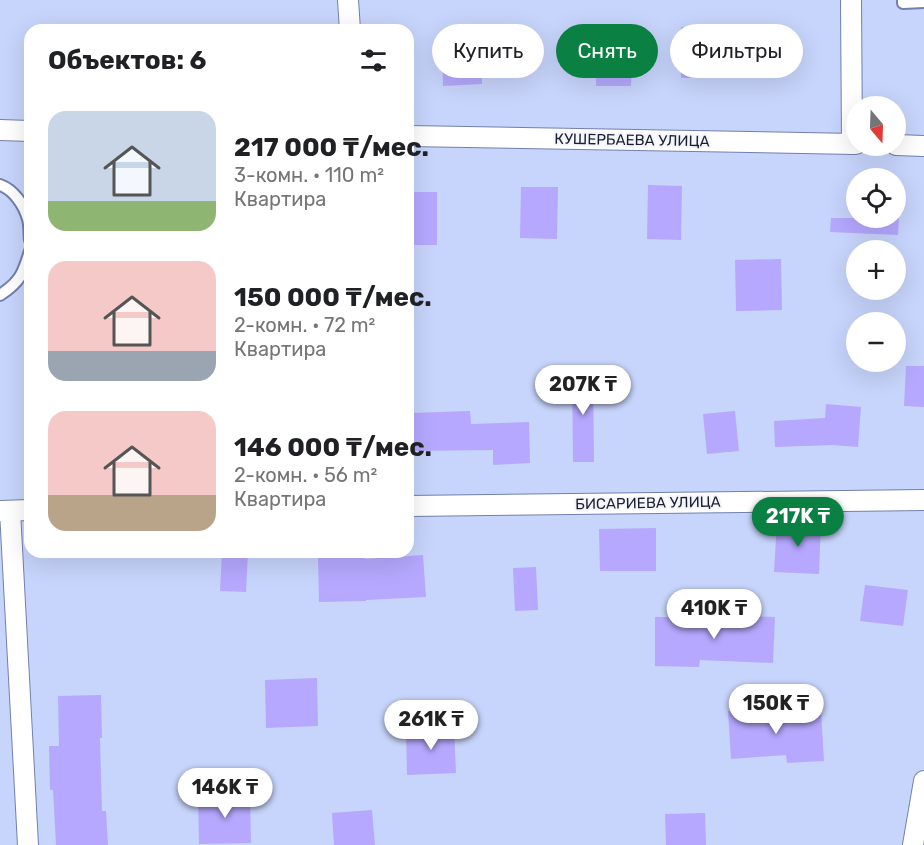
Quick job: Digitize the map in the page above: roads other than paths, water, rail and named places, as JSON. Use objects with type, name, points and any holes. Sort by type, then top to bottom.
[{"type":"street","points":[[348,0],[350,24]]},
{"type":"street","points":[[851,0],[853,96]]},
{"type":"street","points":[[0,130],[24,131]]},
{"type":"street","name":"КУШЕРБАЕВА УЛИЦА","points":[[414,136],[846,144]]},
{"type":"street","points":[[906,145],[924,146]]},
{"type":"street","name":"БИСАРИЕВА УЛИЦА","points":[[414,506],[924,500]]},
{"type":"street","points":[[24,510],[5,511],[28,845]]},
{"type":"street","points":[[913,845],[924,781]]},
{"type":"lane","points":[[903,0],[903,3],[924,2]]},
{"type":"lane","points":[[0,185],[17,196],[24,211]]},
{"type":"lane","points":[[0,296],[14,286],[24,271]]}]
